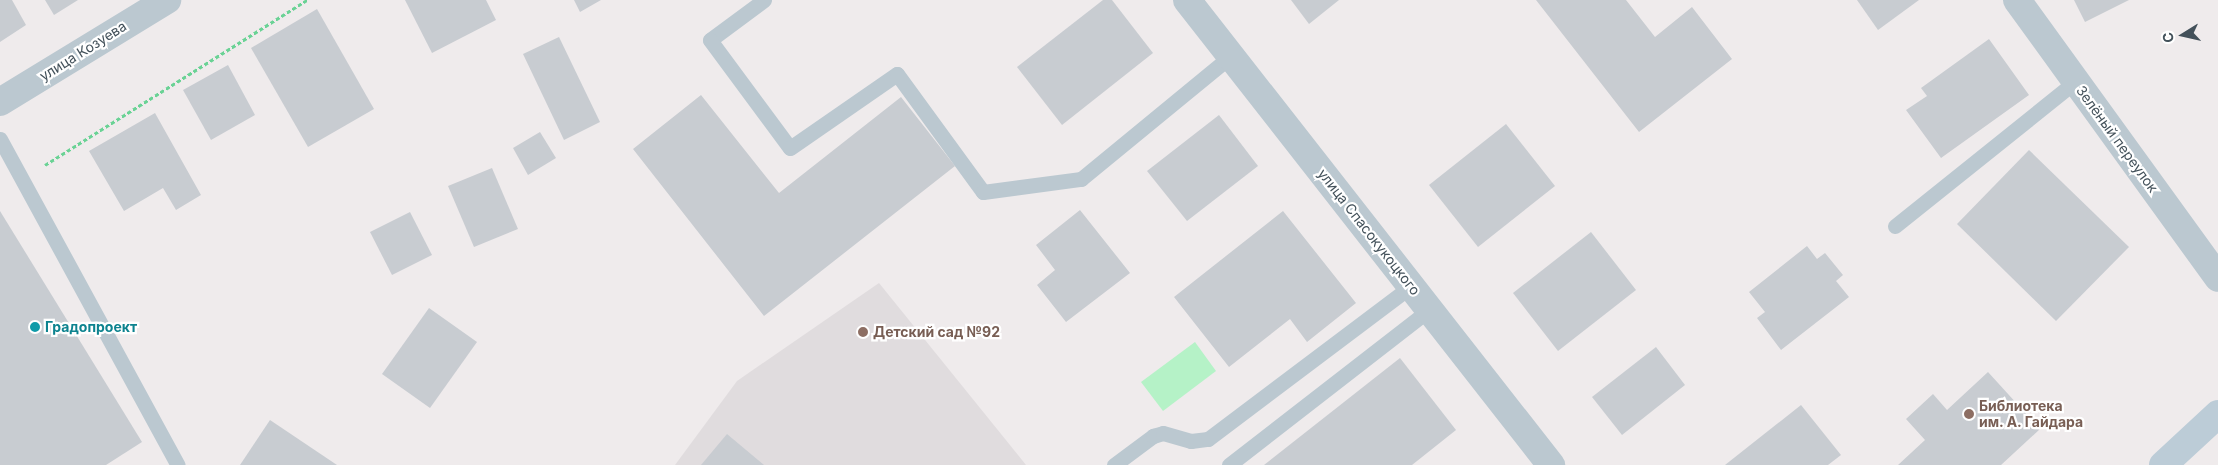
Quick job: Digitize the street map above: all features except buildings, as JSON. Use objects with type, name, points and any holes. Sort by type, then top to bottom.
[{"type":"street","name":"улица Козуева","points":[[0,102],[167,0]]},
{"type":"street","name":"улица Спасокукоцкого","points":[[1187,0],[1551,465]]},
{"type":"street","name":"Зелёный переулок","points":[[2017,0],[2218,278]]},
{"type":"street","points":[[2163,465],[2218,414]]},
{"type":"lane","points":[[764,0],[710,40],[790,148],[898,74],[984,192],[1081,179],[1231,56]]},
{"type":"lane","points":[[1895,226],[2076,82]]},
{"type":"lane","points":[[0,139],[178,465]]},
{"type":"lane","points":[[1114,465],[1153,436],[1163,432],[1191,441],[1208,439],[1411,286]]},
{"type":"lane","points":[[1229,465],[1429,310]]},
{"type":"path","points":[[22,179],[307,0]]},
{"type":"shaded area","name":"Детский сад №92","points":[[879,283],[1026,465],[675,465],[737,381]]},
{"type":"green space","points":[[1195,342],[1216,371],[1163,411],[1141,382]]},
{"type":"place","name":"Градопроект","points":[[35,327]]},
{"type":"place","name":"Детский сад №92","points":[[863,332]]},
{"type":"place","name":"Библиотека им. А. Гайдара","points":[[1969,414]]}]
